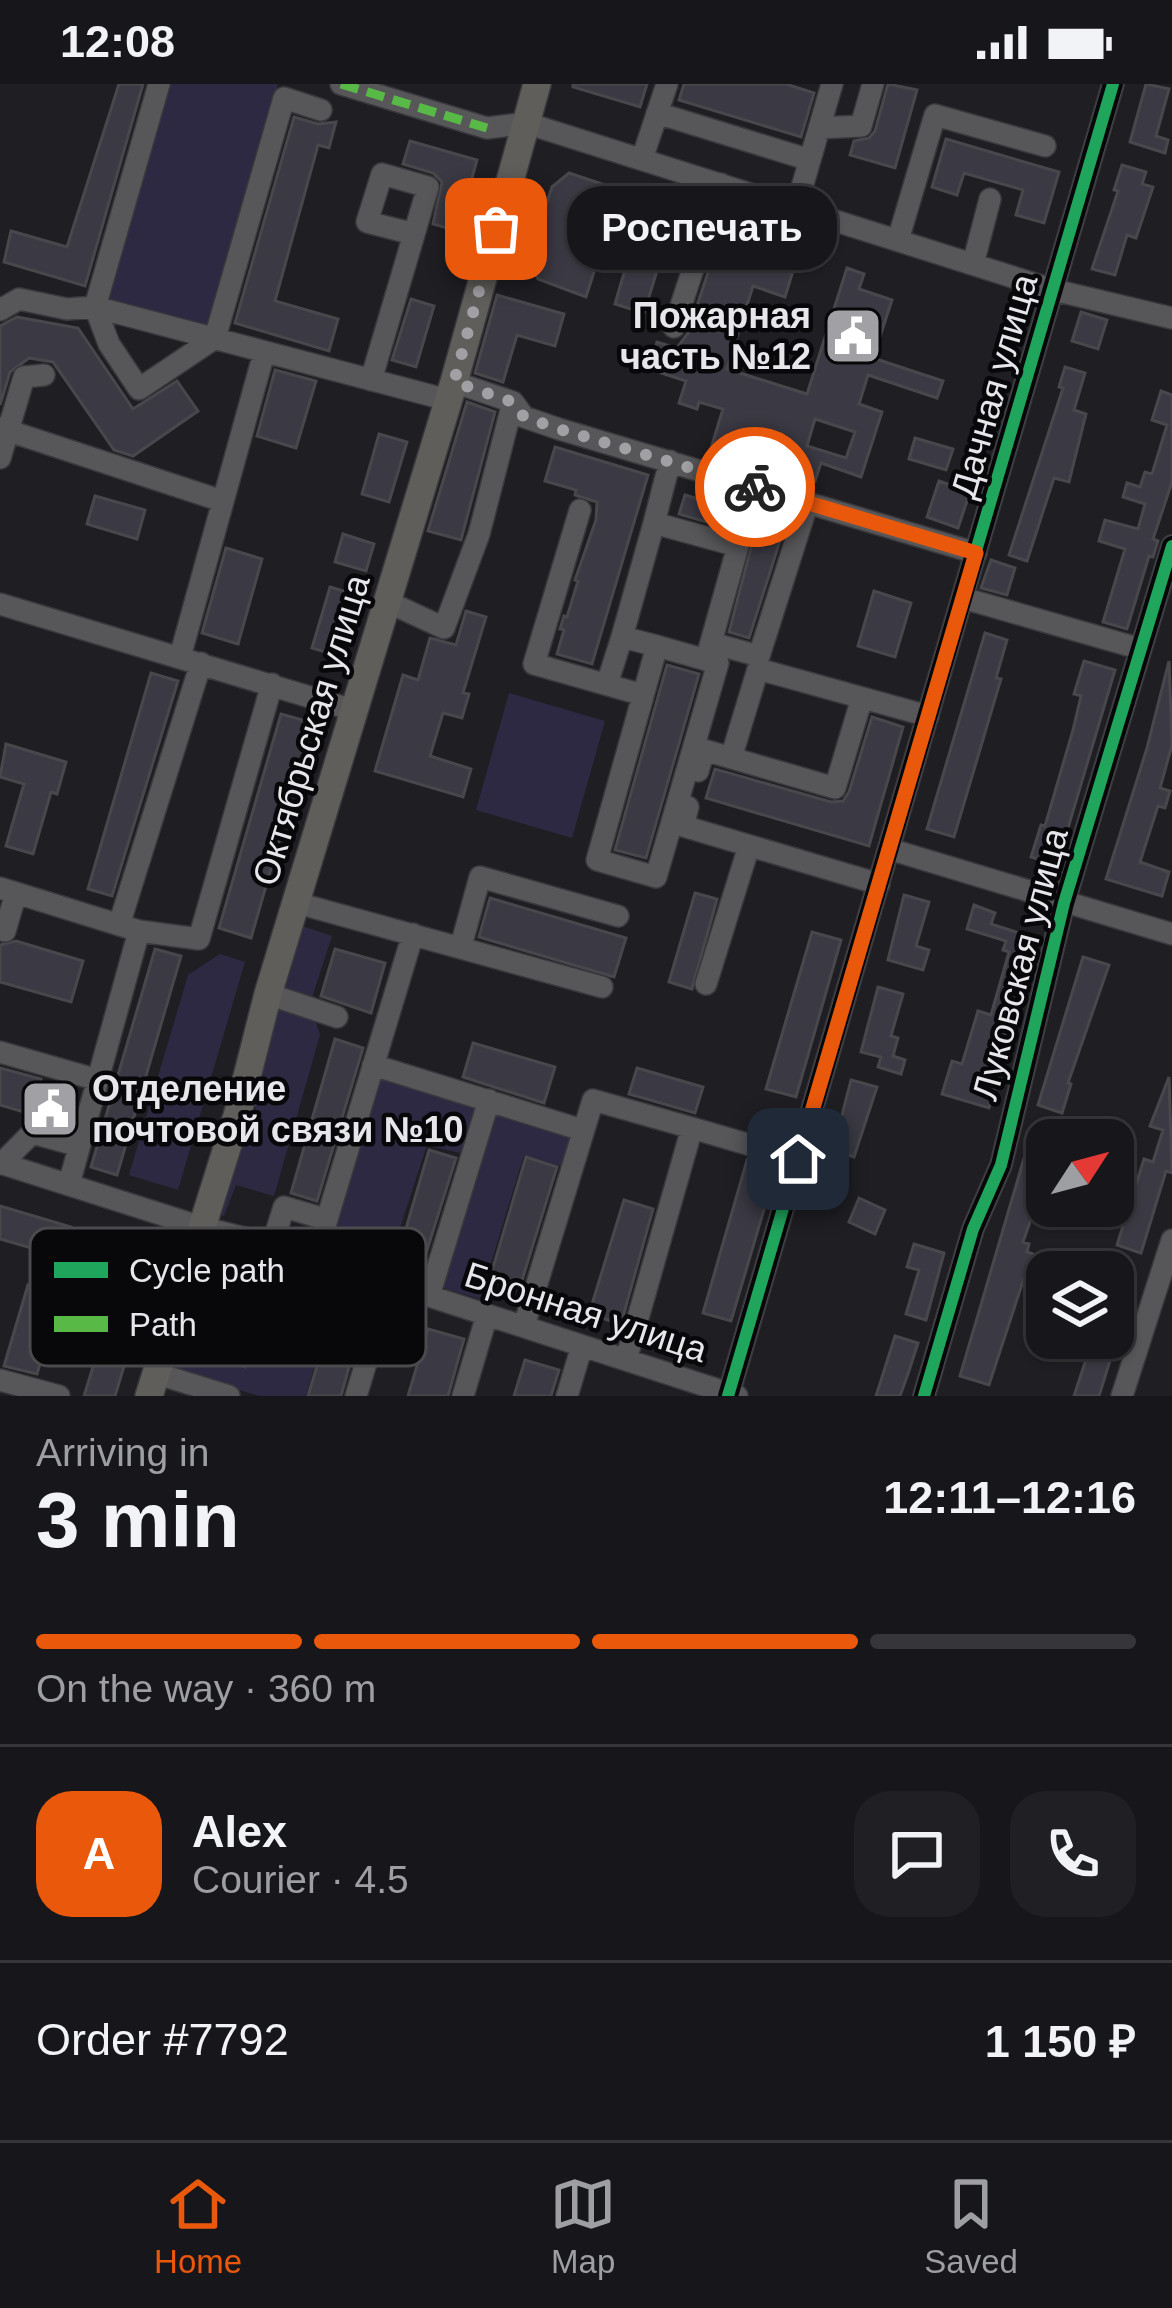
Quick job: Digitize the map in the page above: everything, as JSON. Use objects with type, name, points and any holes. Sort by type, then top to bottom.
[{"type":"main road","name":"Октябрьская улица","points":[[201,1227],[538,84]]},
{"type":"street","points":[[159,84],[95,307],[109,344],[139,389],[215,338],[284,98],[321,110]]},
{"type":"street","points":[[341,84],[487,128],[526,123],[1054,290],[1172,318]]},
{"type":"street","points":[[642,159],[667,84]]},
{"type":"street","points":[[796,208],[832,84]]},
{"type":"street","points":[[819,128],[861,126],[873,84]]},
{"type":"street","name":"Дачная улица","points":[[732,1395],[1113,84]]},
{"type":"street","points":[[657,113],[810,160]]},
{"type":"street","points":[[898,240],[935,115],[1045,146]]},
{"type":"street","points":[[674,327],[721,184]]},
{"type":"street","points":[[973,264],[990,199]]},
{"type":"street","points":[[371,380],[414,234]]},
{"type":"street","points":[[0,310],[20,299],[67,309],[95,307],[371,380],[513,402],[524,417],[976,553]]},
{"type":"street","points":[[69,1184],[98,1080],[222,501],[264,353]]},
{"type":"street","points":[[0,458],[4,429],[24,377],[44,375]]},
{"type":"street","points":[[388,602],[444,628],[479,534],[513,402]]},
{"type":"street","points":[[4,429],[222,501]]},
{"type":"street","points":[[607,684],[670,461]]},
{"type":"street","points":[[622,637],[657,646],[759,656],[808,502]]},
{"type":"street","points":[[580,510],[534,664],[643,695]]},
{"type":"street","points":[[654,523],[739,546],[709,651]]},
{"type":"street","name":"Луковская улица","points":[[924,1396],[973,1229],[1001,1165],[1064,903],[1172,546]]},
{"type":"street","points":[[963,598],[1141,650]]},
{"type":"street","points":[[0,604],[353,710]]},
{"type":"street","points":[[657,646],[597,860],[656,877],[718,663],[709,651]]},
{"type":"street","points":[[731,758],[758,669],[928,716]]},
{"type":"street","points":[[5,931],[8,891],[129,928],[199,939],[242,819],[272,684]]},
{"type":"street","points":[[862,698],[835,788],[704,751],[683,826],[879,884]]},
{"type":"street","points":[[706,984],[749,846]]},
{"type":"street","points":[[889,849],[1172,934]]},
{"type":"street","points":[[460,946],[480,878],[618,916]]},
{"type":"street","points":[[297,904],[602,987]]},
{"type":"street","points":[[324,1228],[373,1065],[372,1029],[413,934]]},
{"type":"street","points":[[268,994],[338,1016]]},
{"type":"street","points":[[0,1052],[98,1080]]},
{"type":"street","points":[[373,1065],[582,1130]]},
{"type":"street","points":[[429,1296],[489,1100]]},
{"type":"street","points":[[524,1326],[592,1100],[798,1159]]},
{"type":"street","points":[[626,1360],[692,1128]]},
{"type":"street","points":[[0,1164],[32,1133],[79,1146]]},
{"type":"street","name":"Бронная улица","points":[[0,1164],[205,1228]]},
{"type":"street","points":[[277,1228],[284,1207],[315,1216]]},
{"type":"street","points":[[1122,1396],[1172,1240]]},
{"type":"street","name":"Бронная улица","points":[[426,1295],[626,1360],[683,1388],[732,1395]]},
{"type":"street","points":[[463,1396],[487,1315]]},
{"type":"street","points":[[567,1396],[582,1346]]},
{"type":"street","points":[[356,1396],[365,1366]]},
{"type":"street","points":[[0,1380],[59,1396]]},
{"type":"street","points":[[152,1384],[229,1396]]},
{"type":"shaded area","points":[[169,84],[278,84],[208,328],[108,299]]},
{"type":"shaded area","points":[[509,693],[605,721],[572,838],[476,810]]},
{"type":"shaded area","points":[[296,924],[332,936],[310,1004],[320,1035],[274,1196],[236,1185],[224,1216],[211,1212],[233,1139],[249,1132],[256,1109],[247,1094]]},
{"type":"shaded area","points":[[220,954],[245,962],[178,1190],[129,1175],[188,975]]},
{"type":"shaded area","points":[[379,1075],[476,1106],[460,1153],[427,1145],[400,1228],[334,1228]]},
{"type":"shaded area","points":[[494,1109],[574,1133],[564,1167],[524,1155],[480,1299],[440,1287]]},
{"type":"shaded area","points":[[179,1366],[315,1366],[306,1396],[259,1396],[177,1372]]},
{"type":"building","points":[[119,84],[143,84],[85,286],[4,262],[11,231],[67,247]]},
{"type":"building","points":[[573,84],[647,84],[640,107]]},
{"type":"building","points":[[684,84],[786,84],[814,93],[801,137],[679,100]]},
{"type":"building","points":[[888,84],[917,90],[895,168],[850,155],[854,141],[869,138],[875,131]]},
{"type":"building","points":[[1146,84],[1169,89],[1156,136],[1168,140],[1165,153],[1130,142]]},
{"type":"building","points":[[294,117],[318,124],[336,122],[329,148],[318,145],[275,301],[338,319],[329,351],[235,323]]},
{"type":"building","points":[[946,139],[1059,172],[1044,223],[1016,215],[1023,190],[964,173],[957,195],[932,187]]},
{"type":"building","points":[[410,141],[477,160],[457,231],[433,224],[442,182],[433,173],[403,164]]},
{"type":"building","points":[[1122,165],[1146,172],[1142,184],[1153,187],[1136,238],[1127,235],[1115,275],[1092,269]]},
{"type":"building","points":[[569,173],[620,190],[586,297],[538,279],[528,260],[552,187]]},
{"type":"building","points":[[645,200],[676,209],[644,313],[615,304]]},
{"type":"building","points":[[724,224],[800,248],[785,297],[753,286],[727,369],[807,394],[847,268],[864,274],[859,289],[892,300],[873,358],[943,381],[937,398],[868,375],[859,404],[882,412],[861,477],[821,463],[815,481],[711,448],[723,409],[699,402],[697,409],[679,403],[686,381],[649,369],[657,342],[677,348],[688,333]],"holes":[[[815,419],[855,432],[846,458],[807,446]]]},
{"type":"building","points":[[497,295],[564,314],[555,346],[517,335],[503,382],[475,373]]},
{"type":"building","points":[[411,299],[434,306],[416,367],[392,360]]},
{"type":"building","points":[[1081,312],[1107,320],[1098,349],[1072,341]]},
{"type":"building","points":[[17,317],[78,328],[133,409],[177,381],[198,411],[133,456],[114,450],[53,362],[29,358],[10,372],[0,405],[0,326]]},
{"type":"building","points":[[1065,367],[1085,373],[1074,410],[1086,414],[1069,482],[1054,478],[1027,561],[1009,555],[1063,388],[1059,387]]},
{"type":"building","points":[[275,370],[316,381],[296,448],[257,436]]},
{"type":"building","points":[[1161,391],[1172,395],[1172,482],[1153,539],[1158,541],[1127,629],[1103,622],[1125,549],[1099,541],[1105,520],[1138,529],[1145,504],[1123,497],[1127,483],[1140,487],[1145,472],[1152,474],[1167,425],[1152,420]]},
{"type":"building","points":[[467,402],[495,412],[461,540],[428,531]]},
{"type":"building","points":[[379,434],[407,442],[389,502],[362,494]]},
{"type":"building","points":[[915,438],[953,449],[946,470],[909,459]]},
{"type":"building","points":[[555,447],[648,475],[592,664],[557,654],[564,630],[560,629],[596,520],[597,502],[545,481]]},
{"type":"building","points":[[939,481],[970,492],[958,528],[927,517]]},
{"type":"building","points":[[685,495],[785,525],[749,638],[729,632],[753,540],[742,532],[679,514]]},
{"type":"building","points":[[95,496],[145,510],[137,539],[87,524]]},
{"type":"building","points":[[343,534],[374,544],[366,571],[335,562]]},
{"type":"building","points":[[226,548],[262,559],[238,644],[202,633]]},
{"type":"building","points":[[991,560],[1015,568],[1007,595],[981,588]]},
{"type":"building","points":[[330,587],[357,595],[339,656],[312,648]]},
{"type":"building","points":[[874,591],[911,603],[895,657],[858,646]]},
{"type":"building","points":[[466,611],[486,617],[463,693],[469,694],[462,718],[443,713],[430,756],[471,769],[463,797],[375,771],[403,675],[418,680],[430,638],[456,645]]},
{"type":"building","points":[[985,633],[1007,640],[996,678],[1001,679],[954,837],[927,829]]},
{"type":"building","points":[[1084,661],[1115,670],[1057,865],[1031,857],[1073,730],[1081,696],[1074,694]]},
{"type":"building","points":[[1169,661],[1172,745],[1160,788],[1170,791],[1165,808],[1158,806],[1140,862],[1169,872],[1162,896],[1106,879]]},
{"type":"building","points":[[667,665],[699,674],[646,858],[615,850]]},
{"type":"building","points":[[151,673],[178,681],[112,896],[88,889]]},
{"type":"building","points":[[281,714],[313,723],[251,938],[219,928]]},
{"type":"building","points":[[872,717],[903,727],[869,846],[706,798],[715,769],[831,802],[843,801]]},
{"type":"building","points":[[6,744],[66,762],[57,794],[51,792],[33,854],[6,846],[24,784],[0,777]]},
{"type":"building","points":[[695,893],[717,899],[692,989],[669,982]]},
{"type":"building","points":[[904,895],[929,902],[916,946],[929,950],[923,970],[888,960]]},
{"type":"building","points":[[490,898],[626,938],[614,977],[479,937]]},
{"type":"building","points":[[974,905],[995,913],[991,924],[1035,938],[1022,1002],[1015,1000],[994,1073],[999,1074],[989,1108],[942,1094],[952,1061],[962,1064],[978,1011],[991,1015],[1009,952],[1003,950],[1006,941],[967,929]]},
{"type":"building","points":[[812,932],[841,940],[796,1097],[766,1089]]},
{"type":"building","points":[[16,941],[83,961],[71,1002],[0,982],[0,945]]},
{"type":"building","points":[[155,949],[181,956],[117,1175],[91,1167]]},
{"type":"building","points":[[335,949],[385,963],[371,1013],[321,996]]},
{"type":"building","points":[[1083,957],[1109,965],[1062,1113],[1038,1105]]},
{"type":"building","points":[[878,987],[903,994],[891,1036],[898,1038],[893,1056],[905,1060],[901,1074],[878,1067],[881,1057],[861,1052]]},
{"type":"building","points":[[335,1039],[363,1048],[317,1201],[291,1193]]},
{"type":"building","points":[[473,1043],[555,1067],[544,1103],[463,1077]]},
{"type":"building","points":[[0,1068],[41,1079],[39,1087],[71,1096],[62,1126],[0,1105]]},
{"type":"building","points":[[637,1068],[703,1087],[695,1113],[629,1094]]},
{"type":"building","points":[[1169,1077],[1172,1173],[1166,1171],[1141,1253],[1117,1245],[1123,1227],[1134,1227],[1134,1191],[1144,1159],[1153,1162],[1163,1130],[1150,1126]]},
{"type":"building","points":[[851,1080],[877,1087],[854,1157],[833,1150]]},
{"type":"building","points":[[429,1150],[456,1158],[426,1253],[426,1228],[406,1228]]},
{"type":"building","points":[[1026,1152],[1026,1272],[989,1385],[960,1376]]},
{"type":"building","points":[[526,1157],[557,1167],[519,1290],[489,1281]]},
{"type":"building","points":[[747,1160],[776,1169],[731,1321],[703,1313]]},
{"type":"building","points":[[859,1198],[885,1210],[875,1234],[849,1222]]},
{"type":"building","points":[[624,1200],[653,1209],[621,1324],[589,1314]]},
{"type":"building","points":[[0,1206],[71,1227],[30,1228],[30,1248],[0,1239]]},
{"type":"building","points":[[914,1244],[944,1253],[926,1320],[906,1314],[919,1270],[907,1267]]},
{"type":"building","points":[[28,1285],[30,1366],[39,1366],[37,1374],[4,1366]]},
{"type":"building","points":[[428,1329],[464,1339],[448,1396],[408,1396],[417,1366],[426,1366]]},
{"type":"building","points":[[895,1336],[918,1343],[900,1396],[876,1396]]},
{"type":"building","points":[[1086,1359],[1110,1359],[1099,1396],[1074,1396]]},
{"type":"building","points":[[525,1360],[559,1370],[551,1396],[514,1396]]},
{"type":"building","points":[[93,1366],[124,1366],[115,1396],[84,1396]]},
{"type":"building","points":[[317,1366],[349,1366],[341,1396],[308,1396]]},
{"type":"marked path","points":[[341,84],[487,128]]},
{"type":"cycle path","points":[[728,1396],[1113,84]]},
{"type":"cycle path","points":[[924,1396],[973,1229],[1001,1165],[1064,903],[1172,546]]},
{"type":"way so far","points":[[496,229],[454,382],[513,402],[524,417],[755,487]]},
{"type":"place","name":"Роспечать","points":[[496,229]]},
{"type":"place","name":"Пожарная часть №12","points":[[853,336]]},
{"type":"place","name":"Отделение почтовой связи №10","points":[[50,1109]]},
{"type":"route","points":[[755,487],[976,553],[798,1159]]}]
